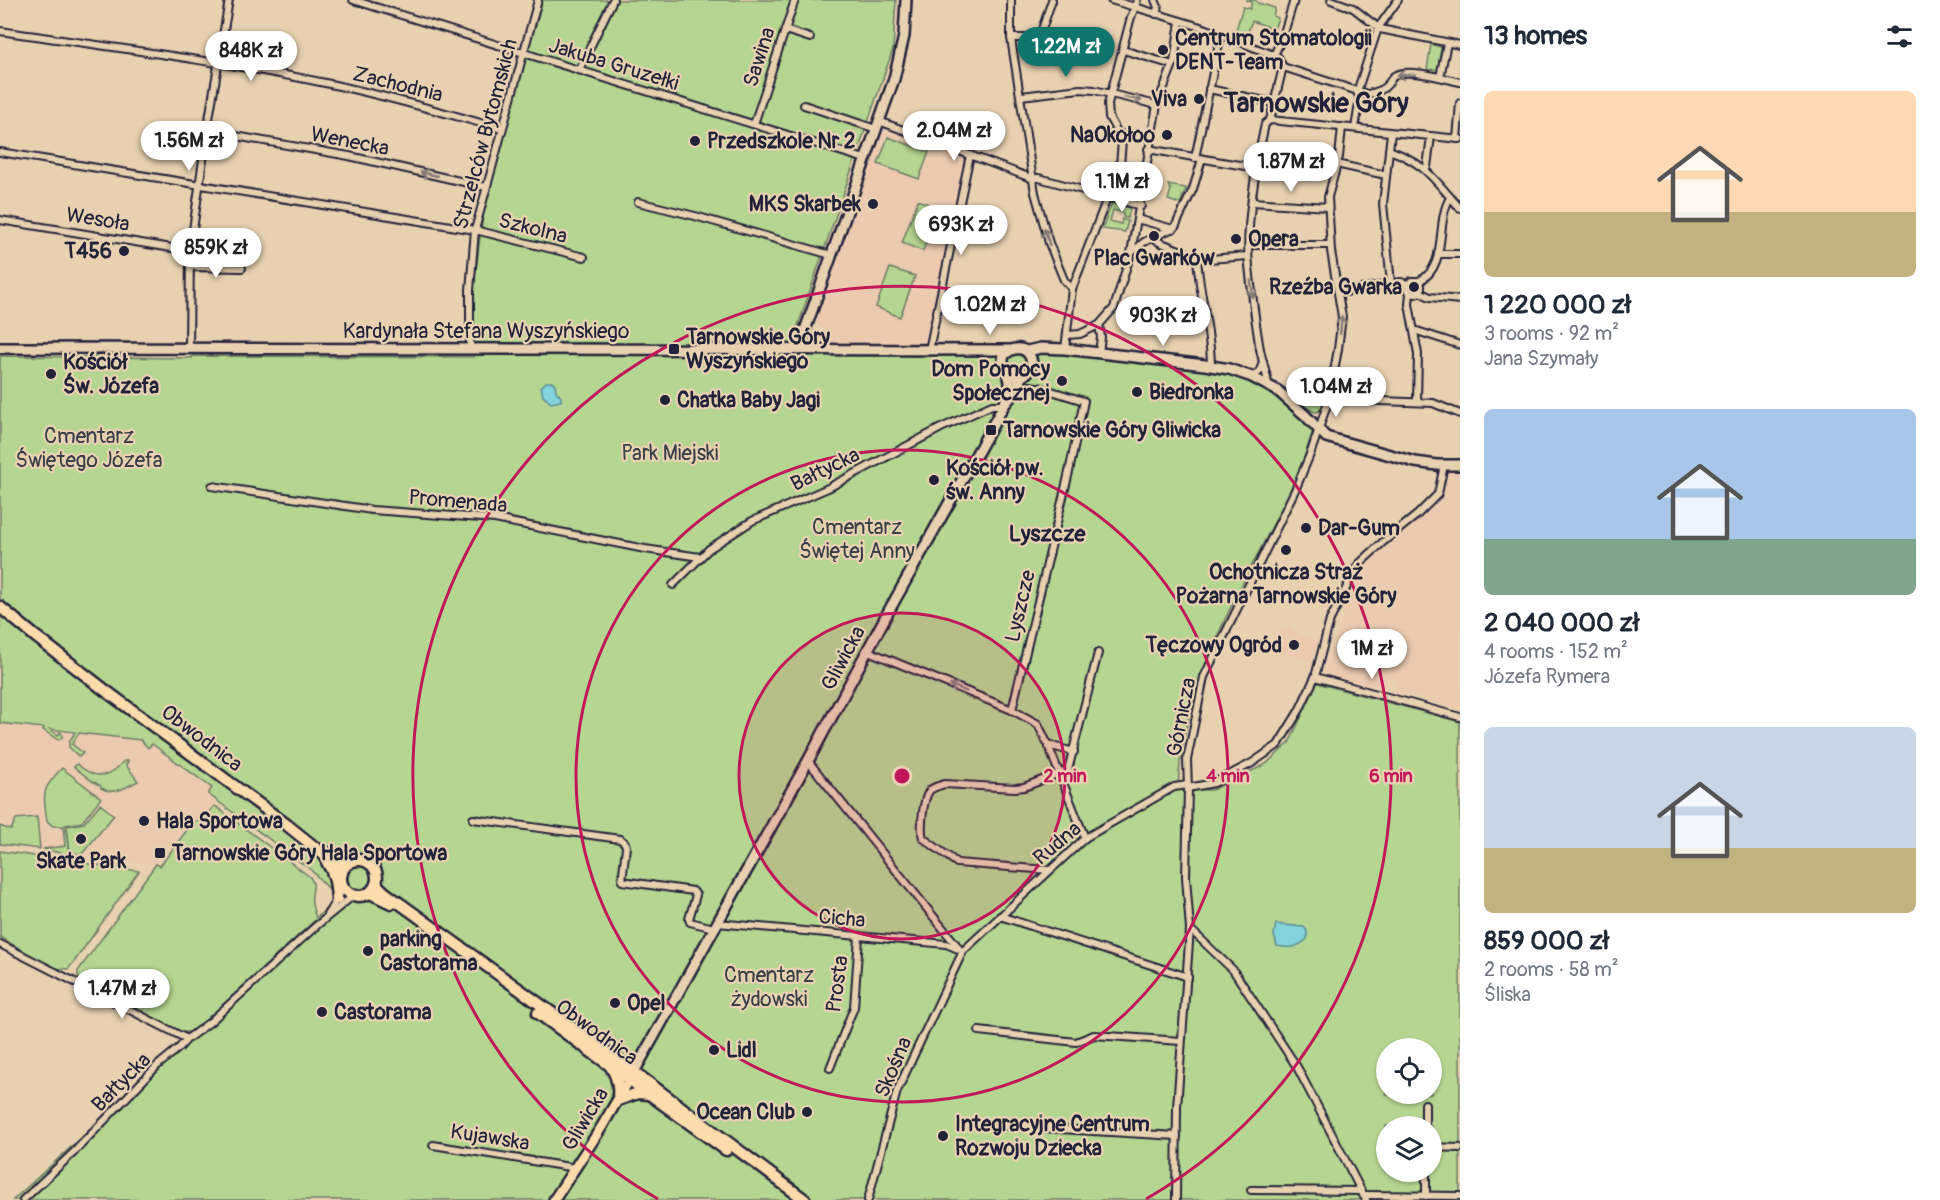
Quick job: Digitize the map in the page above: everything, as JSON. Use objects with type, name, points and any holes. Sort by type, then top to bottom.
[{"type":"highway","name":"Obwodnica","points":[[0,607],[34,636],[155,728],[287,825],[333,862],[342,873]]},
{"type":"highway","name":"Obwodnica","points":[[94,681],[169,733],[330,854],[349,863]]},
{"type":"highway","points":[[322,854],[333,871],[337,899]]},
{"type":"highway","points":[[360,861],[370,865],[376,873],[373,888],[362,896],[348,892],[344,887],[342,873],[349,863],[360,861]]},
{"type":"highway","name":"Obwodnica","points":[[373,888],[610,1065],[632,1076],[648,1094],[731,1154],[804,1199]]},
{"type":"highway","name":"Obwodnica","points":[[373,888],[384,892],[632,1076],[804,1199]]},
{"type":"highway","points":[[610,1065],[619,1086],[618,1100],[638,1093],[648,1094]]},
{"type":"main road","name":"Gliwicka","points":[[554,1200],[632,1076]]},
{"type":"street","points":[[189,348],[190,251],[229,0]]},
{"type":"street","name":"Jakuba Gruzełki","points":[[353,0],[866,159]]},
{"type":"street","name":"Strzelców Bytomskich","points":[[470,349],[470,290],[475,230],[538,0]]},
{"type":"street","points":[[579,70],[613,0]]},
{"type":"street","name":"Sawina","points":[[754,124],[795,0]]},
{"type":"street","points":[[798,350],[901,54],[906,0]]},
{"type":"street","points":[[1011,0],[1011,38],[1035,192],[1048,243],[1064,279],[1072,289]]},
{"type":"street","points":[[1011,38],[1039,38],[1052,0]]},
{"type":"street","points":[[1111,0],[1136,4],[1156,14],[1221,34],[1276,56],[1283,67],[1358,92],[1367,94],[1378,92],[1394,76],[1401,73],[1440,77],[1460,82]]},
{"type":"street","points":[[1155,0],[1158,7],[1156,14]]},
{"type":"street","points":[[1276,56],[1294,0]]},
{"type":"street","points":[[1331,0],[1344,2],[1378,28],[1460,45]]},
{"type":"street","points":[[1354,128],[1360,98],[1358,92],[1378,28],[1398,0]]},
{"type":"street","points":[[1065,349],[1072,289],[1106,201],[1114,194],[1120,165],[1122,141],[1108,113],[1110,94],[1136,4]]},
{"type":"street","points":[[1067,335],[1080,334],[1099,325],[1114,308],[1131,254],[1141,206],[1150,137],[1157,105],[1173,65],[1180,21]]},
{"type":"street","points":[[785,30],[810,38]]},
{"type":"street","name":"Zachodnia","points":[[0,31],[219,64],[328,84],[394,99],[502,129]]},
{"type":"street","points":[[1131,254],[1154,237],[1173,229],[1193,189],[1209,89],[1221,34]]},
{"type":"street","points":[[1440,77],[1447,43]]},
{"type":"street","points":[[1123,50],[1173,65]]},
{"type":"street","points":[[1268,385],[1260,351],[1248,256],[1256,168],[1264,129],[1270,120],[1283,67]]},
{"type":"street","points":[[1021,96],[1080,89],[1157,105]]},
{"type":"street","points":[[1209,89],[1274,103]]},
{"type":"street","points":[[1270,120],[1458,139],[1460,103]]},
{"type":"street","points":[[804,105],[878,125],[1034,178],[1141,206]]},
{"type":"street","name":"Górnicza","points":[[1176,1200],[1181,1041],[1188,977],[1190,929],[1186,877],[1187,760],[1204,677],[1296,488],[1329,399],[1342,316],[1330,245],[1328,207],[1342,127]]},
{"type":"street","name":"Wenecka","points":[[207,130],[349,156],[486,187]]},
{"type":"street","points":[[1391,133],[1383,213],[1391,284]]},
{"type":"street","points":[[1118,134],[1150,137]]},
{"type":"street","points":[[1427,167],[1431,136]]},
{"type":"street","points":[[1149,149],[1256,168]]},
{"type":"street","points":[[1389,150],[1425,169],[1460,208]]},
{"type":"street","name":"Szkolna","points":[[0,152],[475,230],[584,257]]},
{"type":"street","points":[[929,350],[970,155]]},
{"type":"street","points":[[1336,164],[1386,175]]},
{"type":"street","points":[[1408,284],[1414,280],[1419,281],[1430,274],[1438,254],[1445,210],[1450,198]]},
{"type":"street","points":[[638,202],[831,255]]},
{"type":"street","points":[[1252,202],[1328,207]]},
{"type":"street","points":[[1137,219],[1173,229]]},
{"type":"street","name":"Wesoła","points":[[0,220],[190,251]]},
{"type":"street","points":[[1154,237],[1159,242],[1197,257],[1209,259],[1248,256]]},
{"type":"street","points":[[1249,245],[1330,245]]},
{"type":"street","points":[[1438,254],[1460,254]]},
{"type":"street","points":[[1197,257],[1198,280],[1211,366]]},
{"type":"street","points":[[190,267],[242,268]]},
{"type":"street","points":[[1410,293],[1414,295],[1420,292],[1422,287],[1419,281]]},
{"type":"street","points":[[1339,293],[1403,282],[1408,284]]},
{"type":"street","points":[[1408,284],[1409,304],[1418,354],[1417,402]]},
{"type":"street","points":[[1420,292],[1428,297],[1460,300]]},
{"type":"street","points":[[1099,325],[1101,337],[1099,353]]},
{"type":"street","points":[[1414,330],[1460,345]]},
{"type":"street","name":"Kardynała Stefana Wyszyńskiego","points":[[0,348],[1009,350]]},
{"type":"street","points":[[1027,351],[1031,362],[1028,372],[1021,377],[1008,375],[1002,361],[1009,350],[1016,348],[1027,351],[1041,348],[1065,349],[1211,366],[1252,377],[1268,385],[1290,400],[1328,438],[1415,462],[1460,465]]},
{"type":"street","points":[[1031,362],[1052,349]]},
{"type":"street","name":"Kardynała Stefana Wyszyńskiego","points":[[971,351],[991,354],[1002,361]]},
{"type":"street","points":[[1252,377],[1260,371],[1263,361]]},
{"type":"street","name":"Gliwicka","points":[[1004,405],[1010,383],[1008,375]]},
{"type":"street","name":"Gliwicka","points":[[632,1076],[1021,377]]},
{"type":"street","name":"Lyszcze","points":[[1012,710],[1084,401],[1042,388],[1017,387]]},
{"type":"street","points":[[1329,399],[1433,403],[1460,414]]},
{"type":"street","name":"Bałtycka","points":[[673,585],[700,557],[752,521],[828,488],[932,432],[993,405],[1004,405]]},
{"type":"street","name":"Rudna","points":[[963,951],[1085,838],[1174,787],[1214,783],[1252,763],[1278,745],[1299,711],[1315,677],[1330,620],[1358,565],[1438,494],[1444,465]]},
{"type":"street","name":"Promenada","points":[[212,486],[372,510],[495,519],[645,549],[700,557]]},
{"type":"street","points":[[868,651],[1012,710],[1038,724],[1085,838]]},
{"type":"street","points":[[1049,870],[957,863],[927,842],[921,832],[926,799],[928,793],[935,787],[956,784],[1024,787],[1068,770],[1098,653]]},
{"type":"street","points":[[1315,677],[1460,717]]},
{"type":"street","points":[[1048,745],[1074,752]]},
{"type":"street","points":[[808,761],[963,951]]},
{"type":"street","points":[[473,819],[620,839],[626,847],[622,881],[693,891],[696,895],[690,922],[716,926]]},
{"type":"street","name":"Bałtycka","points":[[325,918],[344,887]]},
{"type":"street","name":"Bałtycka","points":[[23,1200],[74,1154],[157,1066],[354,895]]},
{"type":"street","points":[[1000,916],[1188,977]]},
{"type":"street","name":"Cicha","points":[[716,926],[946,944],[963,951]]},
{"type":"street","points":[[1190,929],[1233,970],[1297,1067],[1364,1195]]},
{"type":"street","name":"Prosta","points":[[830,1068],[854,1007],[859,937]]},
{"type":"street","points":[[0,944],[187,1039]]},
{"type":"street","name":"Skośna","points":[[868,1200],[897,1091],[963,951]]},
{"type":"street","points":[[979,1031],[1076,1042],[1094,1035],[1181,1041]]},
{"type":"street","points":[[1425,1104],[1425,1116]]},
{"type":"street","points":[[991,1125],[1177,1136]]},
{"type":"street","name":"Kujawska","points":[[433,1145],[576,1168]]},
{"type":"street","points":[[1442,1147],[1460,1148]]},
{"type":"street","points":[[1426,1182],[1426,1196]]},
{"type":"street","points":[[1251,1190],[1460,1196]]},
{"type":"shaded area","points":[[891,131],[965,160],[927,343],[827,342],[823,330],[815,321],[882,134]]},
{"type":"shaded area","points":[[1451,471],[1460,471],[1460,709],[1395,691],[1397,680],[1386,678],[1385,686],[1373,687],[1327,675],[1324,669],[1352,590],[1360,575],[1366,566],[1435,503]]},
{"type":"shaded area","name":"Tęczowy Ogród","points":[[1284,626],[1317,642],[1311,662],[1270,647]]},
{"type":"shaded area","points":[[0,646],[125,734],[128,739],[132,741],[134,738],[148,747],[151,743],[212,788],[208,794],[216,800],[213,807],[203,820],[193,822],[160,867],[156,864],[82,858],[40,849],[37,817],[11,830],[0,826]]},
{"type":"green space","points":[[540,0],[896,0],[893,49],[791,346],[1066,347],[1199,361],[1240,368],[1277,387],[1316,420],[1297,476],[1221,627],[1205,666],[1182,747],[1178,789],[1212,790],[1266,764],[1289,743],[1317,683],[1460,722],[1460,1200],[13,1200],[246,987],[315,920],[193,1032],[181,1032],[81,984],[78,971],[156,864],[160,866],[193,822],[203,820],[215,806],[310,877],[313,884],[312,905],[316,918],[349,887],[346,878],[349,870],[176,744],[320,858],[329,869],[333,893],[311,870],[208,794],[212,788],[152,744],[148,748],[141,740],[79,733],[72,744],[83,753],[79,757],[69,747],[69,742],[75,732],[50,729],[58,735],[60,732],[62,734],[62,738],[58,740],[43,730],[44,728],[0,723],[0,356],[474,357],[473,296],[491,170]]},
{"type":"green space","points":[[1246,0],[1255,0],[1275,8],[1273,16],[1278,18],[1274,29],[1252,21],[1246,37],[1235,33],[1243,7],[1250,9],[1252,2]]},
{"type":"green space","points":[[1431,44],[1443,48],[1438,69],[1427,70]]},
{"type":"green space","points":[[888,137],[929,152],[919,179],[878,164]]},
{"type":"green space","points":[[1168,185],[1186,188],[1180,204],[1168,200],[1171,190]]},
{"type":"green space","points":[[918,200],[939,208],[923,251],[902,243]]},
{"type":"green space","points":[[1112,203],[1130,208],[1128,218],[1123,217],[1123,213],[1113,210],[1110,221],[1121,224],[1122,219],[1128,221],[1125,232],[1102,229]]},
{"type":"green space","points":[[890,268],[915,276],[900,317],[876,307]]},
{"type":"green space","points":[[1281,388],[1324,391],[1326,394],[1324,404],[1317,412],[1314,412]]},
{"type":"green space","points":[[124,761],[128,761],[126,765],[138,781],[115,791],[101,788],[74,767],[77,764],[89,773],[103,775],[114,770]]},
{"type":"green space","points":[[62,768],[101,798],[82,822],[65,825],[69,855],[43,849],[65,846],[63,826],[53,826],[47,821],[44,797],[50,781]]},
{"type":"green space","name":"Skate Park","points":[[100,804],[114,815],[82,854],[70,853],[67,826],[84,823]]},
{"type":"green space","points":[[37,817],[40,849],[0,844],[0,826],[11,830],[16,819]]},
{"type":"green space","points":[[0,851],[139,871],[68,969],[53,968],[0,937]]},
{"type":"water","points":[[546,382],[555,384],[561,401],[551,403],[543,396],[541,387]]},
{"type":"water","points":[[1276,924],[1304,927],[1307,931],[1307,939],[1293,947],[1277,946],[1274,935]]},
{"type":"place","name":"Centrum Stomatologii DENT-Team","points":[[1163,50]]},
{"type":"place","name":"Viva","points":[[1199,99]]},
{"type":"place","name":"NaOkołoo","points":[[1167,135]]},
{"type":"place","name":"Przedszkole Nr 2","points":[[695,141]]},
{"type":"place","name":"MKS Skarbek","points":[[873,204]]},
{"type":"place","name":"Plac Gwarków","points":[[1154,236]]},
{"type":"place","name":"Opera","points":[[1236,239]]},
{"type":"place","name":"T456","points":[[124,251]]},
{"type":"place","name":"Rzeźba Gwarka","points":[[1414,287]]},
{"type":"place","name":"Tarnowskie Góry Wyszyńskiego","points":[[674,349]]},
{"type":"place","name":"Kościół Św. Józefa","points":[[51,374]]},
{"type":"place","name":"Dom Pomocy Społecznej","points":[[1062,381]]},
{"type":"place","name":"Biedronka","points":[[1137,392]]},
{"type":"place","name":"Chatka Baby Jagi","points":[[665,400]]},
{"type":"place","name":"Tarnowskie Góry Gliwicka","points":[[991,430]]},
{"type":"place","name":"Kościół pw. św. Anny","points":[[934,480]]},
{"type":"place","name":"Dar-Gum","points":[[1306,528]]},
{"type":"place","name":"Ochotnicza Straż Pożarna Tarnowskie Góry","points":[[1286,550]]},
{"type":"place","name":"Tęczowy Ogród","points":[[1294,645]]},
{"type":"place","name":"Hala Sportowa","points":[[144,821]]},
{"type":"place","name":"Skate Park","points":[[81,839]]},
{"type":"place","name":"Tarnowskie Góry Hala Sportowa","points":[[160,853]]},
{"type":"place","name":"parking Castorama","points":[[368,951]]},
{"type":"place","name":"Opel","points":[[615,1003]]},
{"type":"place","name":"Castorama","points":[[322,1012]]},
{"type":"place","name":"Lidl","points":[[714,1050]]},
{"type":"place","name":"Ocean Club","points":[[807,1112]]},
{"type":"place","name":"Integracyjne Centrum Rozwoju Dziecka","points":[[943,1136]]},
{"type":"district","name":"Tarnowskie Góry","points":[[1316,103]]},
{"type":"district","name":"Lyszcze","points":[[1047,533]]},
{"type":"park label","name":"Cmentarz Świętego Józefa","points":[[89,448]]},
{"type":"park label","name":"Park Miejski","points":[[670,453]]},
{"type":"park label","name":"Cmentarz Świętej Anny","points":[[857,539]]},
{"type":"park label","name":"Cmentarz żydowski","points":[[769,987]]}]
